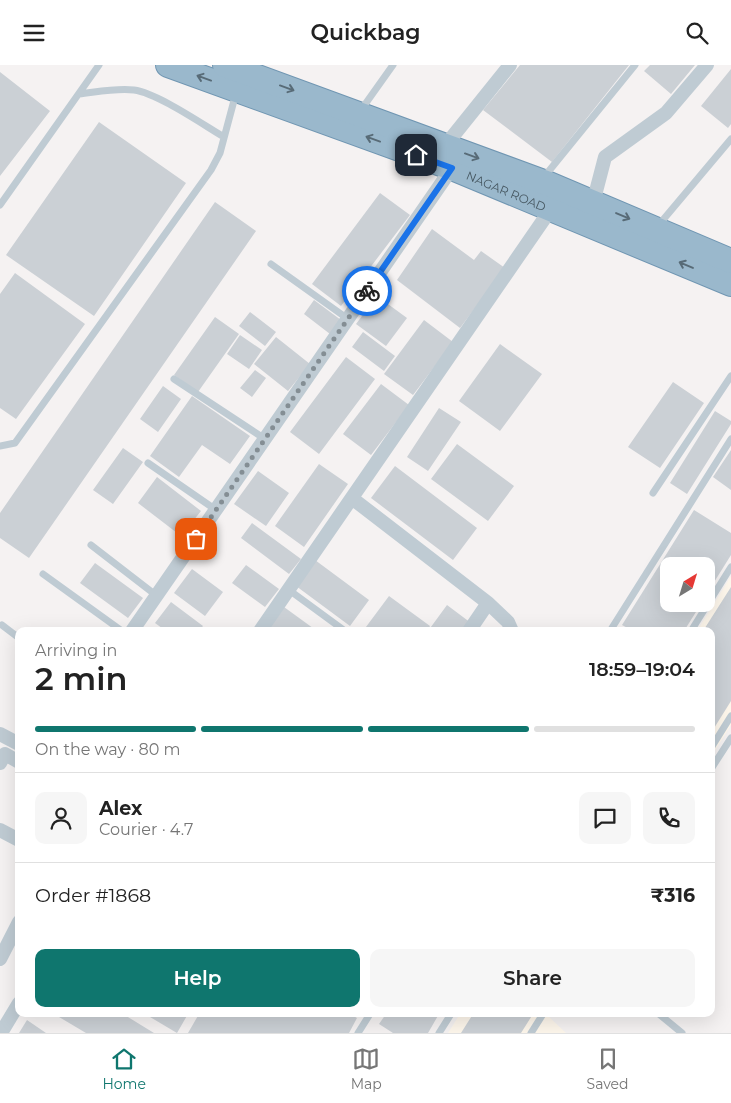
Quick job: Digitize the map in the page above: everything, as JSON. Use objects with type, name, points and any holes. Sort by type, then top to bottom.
[{"type":"highway","name":"NAGAR ROAD","points":[[168,65],[237,90],[448,157],[541,182],[731,261]]},
{"type":"highway","name":"NAGAR ROAD","points":[[225,65],[261,75],[358,114],[551,209],[731,284]]},
{"type":"street","points":[[135,627],[348,319],[448,157],[510,65]]},
{"type":"street","points":[[593,203],[605,157],[666,113],[707,65]]},
{"type":"street","points":[[263,627],[353,499],[551,209]]},
{"type":"street","points":[[353,499],[488,603],[508,622],[510,627]]},
{"type":"street","points":[[472,627],[488,603]]},
{"type":"street","points":[[0,734],[15,743]]},
{"type":"street","points":[[0,763],[5,754],[15,760]]},
{"type":"street","points":[[0,830],[15,838]]},
{"type":"street","points":[[0,959],[15,930]]},
{"type":"street","points":[[1,1033],[15,1010]]},
{"type":"lane","points":[[0,205],[99,65]]},
{"type":"lane","points":[[358,114],[393,65]]},
{"type":"lane","points":[[541,182],[636,65]]},
{"type":"lane","points":[[79,94],[115,89],[136,91],[157,99],[224,137]]},
{"type":"lane","points":[[0,446],[15,443],[211,170],[224,137],[237,90]]},
{"type":"lane","points":[[654,229],[731,139]]},
{"type":"lane","points":[[271,264],[348,319]]},
{"type":"lane","points":[[653,493],[731,376]]},
{"type":"lane","points":[[174,379],[265,439]]},
{"type":"lane","points":[[613,627],[731,439]]},
{"type":"lane","points":[[148,463],[216,510]]},
{"type":"lane","points":[[91,545],[157,596]]},
{"type":"lane","points":[[694,627],[731,567]]},
{"type":"lane","points":[[43,574],[116,627]]},
{"type":"lane","points":[[288,590],[339,627]]},
{"type":"lane","points":[[2,625],[15,635]]},
{"type":"lane","points":[[715,742],[731,716]]},
{"type":"lane","points":[[715,763],[731,738]]},
{"type":"lane","points":[[358,1033],[368,1017]]},
{"type":"lane","points":[[439,1033],[449,1017]]},
{"type":"lane","points":[[531,1033],[541,1017]]},
{"type":"lane","points":[[663,1017],[682,1033]]},
{"type":"shaded area","points":[[731,576],[731,725],[715,751],[715,627],[699,627],[708,613],[715,613],[715,602]]},
{"type":"shaded area","points":[[458,1017],[549,1017],[566,1033],[448,1033]]},
{"type":"building","points":[[520,65],[629,65],[552,162],[483,110]]},
{"type":"building","points":[[650,65],[695,65],[671,94],[644,71]]},
{"type":"building","points":[[731,69],[731,124],[728,128],[701,106]]},
{"type":"building","points":[[0,72],[50,111],[0,176]]},
{"type":"building","points":[[99,122],[186,183],[94,316],[6,255]]},
{"type":"building","points":[[380,193],[410,215],[341,306],[312,284]]},
{"type":"building","points":[[215,202],[256,231],[29,558],[0,538],[0,513]]},
{"type":"building","points":[[432,229],[474,260],[481,251],[505,268],[460,328],[397,280]]},
{"type":"building","points":[[15,273],[85,324],[16,419],[0,408],[0,294]]},
{"type":"building","points":[[377,296],[407,318],[386,346],[356,324]]},
{"type":"building","points":[[314,300],[341,320],[330,334],[304,314]]},
{"type":"building","points":[[250,312],[276,332],[265,346],[239,326]]},
{"type":"building","points":[[215,317],[239,334],[198,392],[174,375]]},
{"type":"building","points":[[424,320],[453,342],[413,395],[384,374]]},
{"type":"building","points":[[363,332],[395,356],[384,371],[352,347]]},
{"type":"building","points":[[240,335],[262,350],[249,369],[227,354]]},
{"type":"building","points":[[276,337],[310,364],[288,391],[254,364]]},
{"type":"building","points":[[500,344],[542,374],[500,431],[459,401]]},
{"type":"building","points":[[346,357],[375,379],[319,454],[290,432]]},
{"type":"building","points":[[255,370],[266,378],[252,397],[240,388]]},
{"type":"building","points":[[673,382],[704,403],[660,468],[628,447]]},
{"type":"building","points":[[381,384],[409,405],[371,455],[343,434]]},
{"type":"building","points":[[163,386],[181,399],[158,432],[140,419]]},
{"type":"building","points":[[192,396],[250,436],[230,464],[202,445],[179,477],[150,456]]},
{"type":"building","points":[[439,408],[461,422],[428,471],[407,457]]},
{"type":"building","points":[[715,411],[731,421],[731,424],[687,494],[670,483]]},
{"type":"building","points":[[457,444],[514,486],[488,521],[431,479]]},
{"type":"building","points":[[123,448],[143,462],[113,504],[93,490]]},
{"type":"building","points":[[731,450],[731,490],[713,477]]},
{"type":"building","points":[[319,464],[348,484],[304,547],[275,526]]},
{"type":"building","points":[[395,466],[477,528],[453,560],[371,498]]},
{"type":"building","points":[[258,471],[289,493],[266,526],[234,504]]},
{"type":"building","points":[[157,477],[201,511],[181,536],[138,503]]},
{"type":"building","points":[[694,510],[731,533],[731,555],[715,581],[715,557],[665,557]]},
{"type":"building","points":[[252,523],[301,559],[289,574],[241,538]]},
{"type":"building","points":[[315,560],[369,600],[350,626],[296,586]]},
{"type":"building","points":[[95,563],[143,598],[128,618],[80,583]]},
{"type":"building","points":[[660,564],[660,613],[695,613],[687,627],[626,627],[622,625]]},
{"type":"building","points":[[246,565],[279,589],[265,607],[232,583]]},
{"type":"building","points":[[192,569],[223,592],[205,616],[174,593]]},
{"type":"building","points":[[731,587],[731,701],[715,727],[715,627],[706,627]]},
{"type":"building","points":[[389,596],[430,626],[429,627],[366,627]]},
{"type":"building","points":[[171,602],[203,626],[160,627],[155,623]]},
{"type":"building","points":[[447,605],[471,623],[468,627],[431,627]]},
{"type":"building","points":[[284,607],[312,627],[269,627]]},
{"type":"building","points":[[59,1017],[128,1017],[154,1033],[86,1033]]},
{"type":"building","points":[[150,1017],[186,1017],[177,1033]]},
{"type":"building","points":[[197,1017],[357,1018],[349,1033],[188,1033]]},
{"type":"building","points":[[384,1017],[437,1017],[428,1033],[393,1033],[379,1024]]},
{"type":"building","points":[[471,1017],[531,1017],[521,1033],[461,1033]]},
{"type":"building","points":[[27,1020],[46,1033],[19,1033]]},
{"type":"way so far","points":[[196,539],[367,291]]},
{"type":"route","points":[[367,291],[452,168],[416,155]]}]
